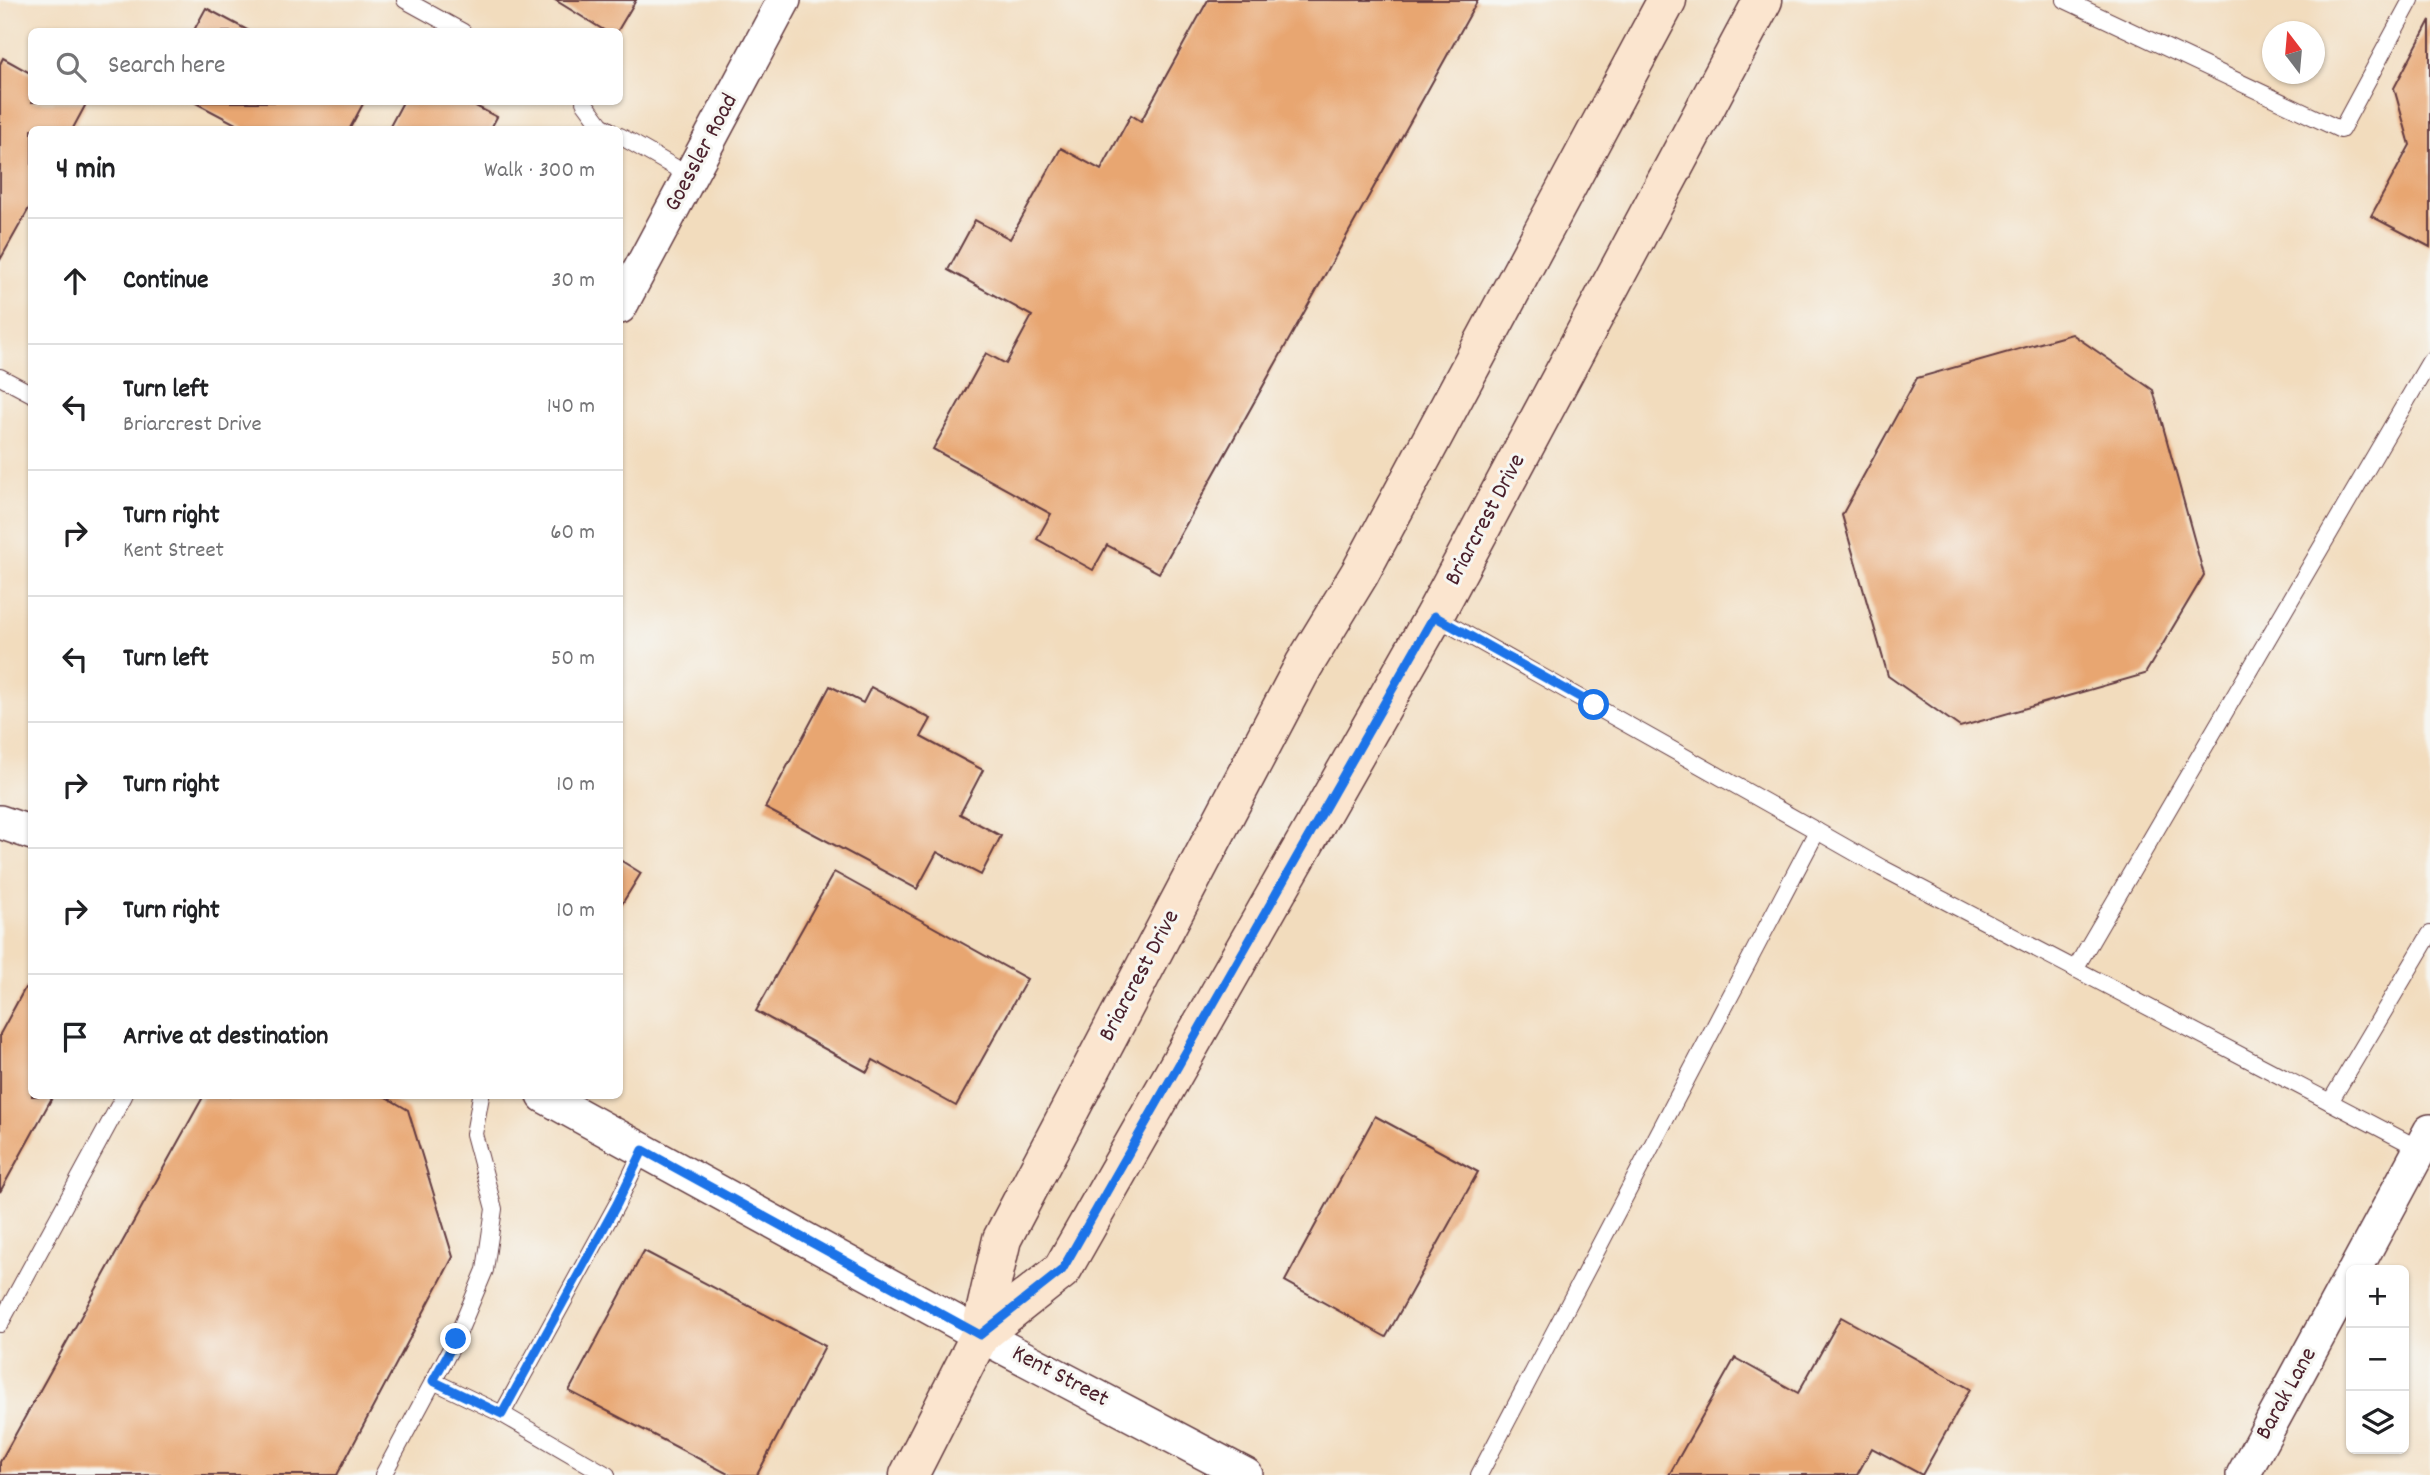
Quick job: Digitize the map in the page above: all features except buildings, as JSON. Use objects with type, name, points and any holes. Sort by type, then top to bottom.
[{"type":"main road","name":"Briarcrest Drive","points":[[909,1475],[980,1335],[1002,1239],[1304,665],[1360,573],[1667,0]]},
{"type":"main road","name":"Briarcrest Drive","points":[[980,1335],[1062,1270],[1434,616],[1763,0]]},
{"type":"street","name":"Goessler Road","points":[[623,301],[784,0]]},
{"type":"street","points":[[0,822],[28,831]]},
{"type":"street","name":"Kent Street","points":[[550,1099],[980,1335],[1246,1475]]},
{"type":"street","points":[[2357,1265],[2425,1140]]},
{"type":"street","name":"Barak Lane","points":[[2243,1475],[2346,1285]]},
{"type":"lane","points":[[405,0],[456,28]]},
{"type":"lane","points":[[2065,0],[2341,130],[2411,0]]},
{"type":"lane","points":[[586,105],[602,126]]},
{"type":"lane","points":[[623,138],[690,176]]},
{"type":"lane","points":[[2075,969],[2430,361]]},
{"type":"lane","points":[[0,377],[28,392]]},
{"type":"lane","points":[[1434,616],[1882,868],[2330,1102],[2425,1140]]},
{"type":"lane","points":[[1479,1475],[1817,831]]},
{"type":"lane","points":[[2330,1102],[2430,934]]},
{"type":"lane","points":[[0,1324],[122,1099]]},
{"type":"lane","points":[[383,1475],[456,1339],[485,1270],[494,1209],[474,1134],[480,1099]]},
{"type":"lane","points":[[502,1414],[617,1204],[643,1150]]},
{"type":"lane","points":[[433,1381],[502,1414],[607,1475]]},
{"type":"route","points":[[456,1339],[433,1381],[502,1414],[617,1204],[643,1150],[980,1335],[1062,1270],[1434,616],[1594,705]]}]
